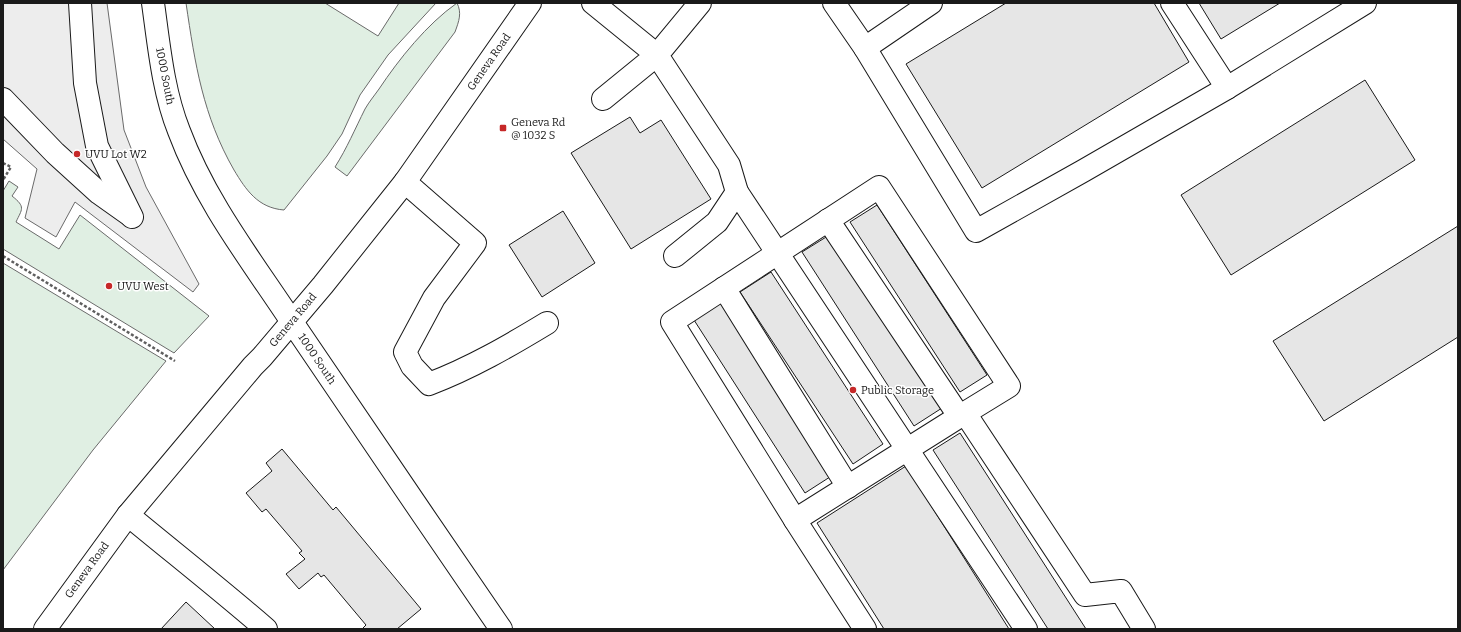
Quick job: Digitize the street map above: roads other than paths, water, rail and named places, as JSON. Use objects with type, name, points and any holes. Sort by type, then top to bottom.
[{"type":"main road","points":[[3,99],[55,153],[100,193],[132,217],[97,146],[85,83],[80,3]]},
{"type":"main road","name":"1000 South","points":[[153,3],[161,60],[169,100],[178,129],[193,166],[214,204],[501,629]]},
{"type":"main road","name":"Geneva Road","points":[[45,629],[128,515],[323,285],[405,182],[530,3]]},
{"type":"main road","points":[[593,3],[657,56],[729,166],[737,192],[1026,629]]},
{"type":"main road","points":[[603,99],[657,56],[700,3]]},
{"type":"main road","points":[[835,3],[865,48],[976,231],[1227,88],[1365,3]]},
{"type":"main road","points":[[865,48],[931,3]]},
{"type":"main road","points":[[1172,3],[1227,88]]},
{"type":"main road","points":[[405,182],[475,243],[434,298],[405,352],[412,366],[429,384],[449,377],[496,354],[547,323]]},
{"type":"main road","points":[[795,520],[1009,386],[879,187],[672,322],[795,520],[866,629]]},
{"type":"main road","points":[[675,256],[717,222],[737,192]]},
{"type":"main road","points":[[828,220],[1085,595],[1121,591],[1144,629]]},
{"type":"main road","points":[[724,288],[848,487]]},
{"type":"main road","points":[[128,515],[173,553],[216,585],[266,629]]},
{"type":"place","name":"Geneva Rd @ 1032 S","points":[[503,128]]},
{"type":"place","name":"UVU Lot W2","points":[[77,154]]},
{"type":"place","name":"UVU West","points":[[109,286]]},
{"type":"place","name":"Public Storage","points":[[853,390]]}]
